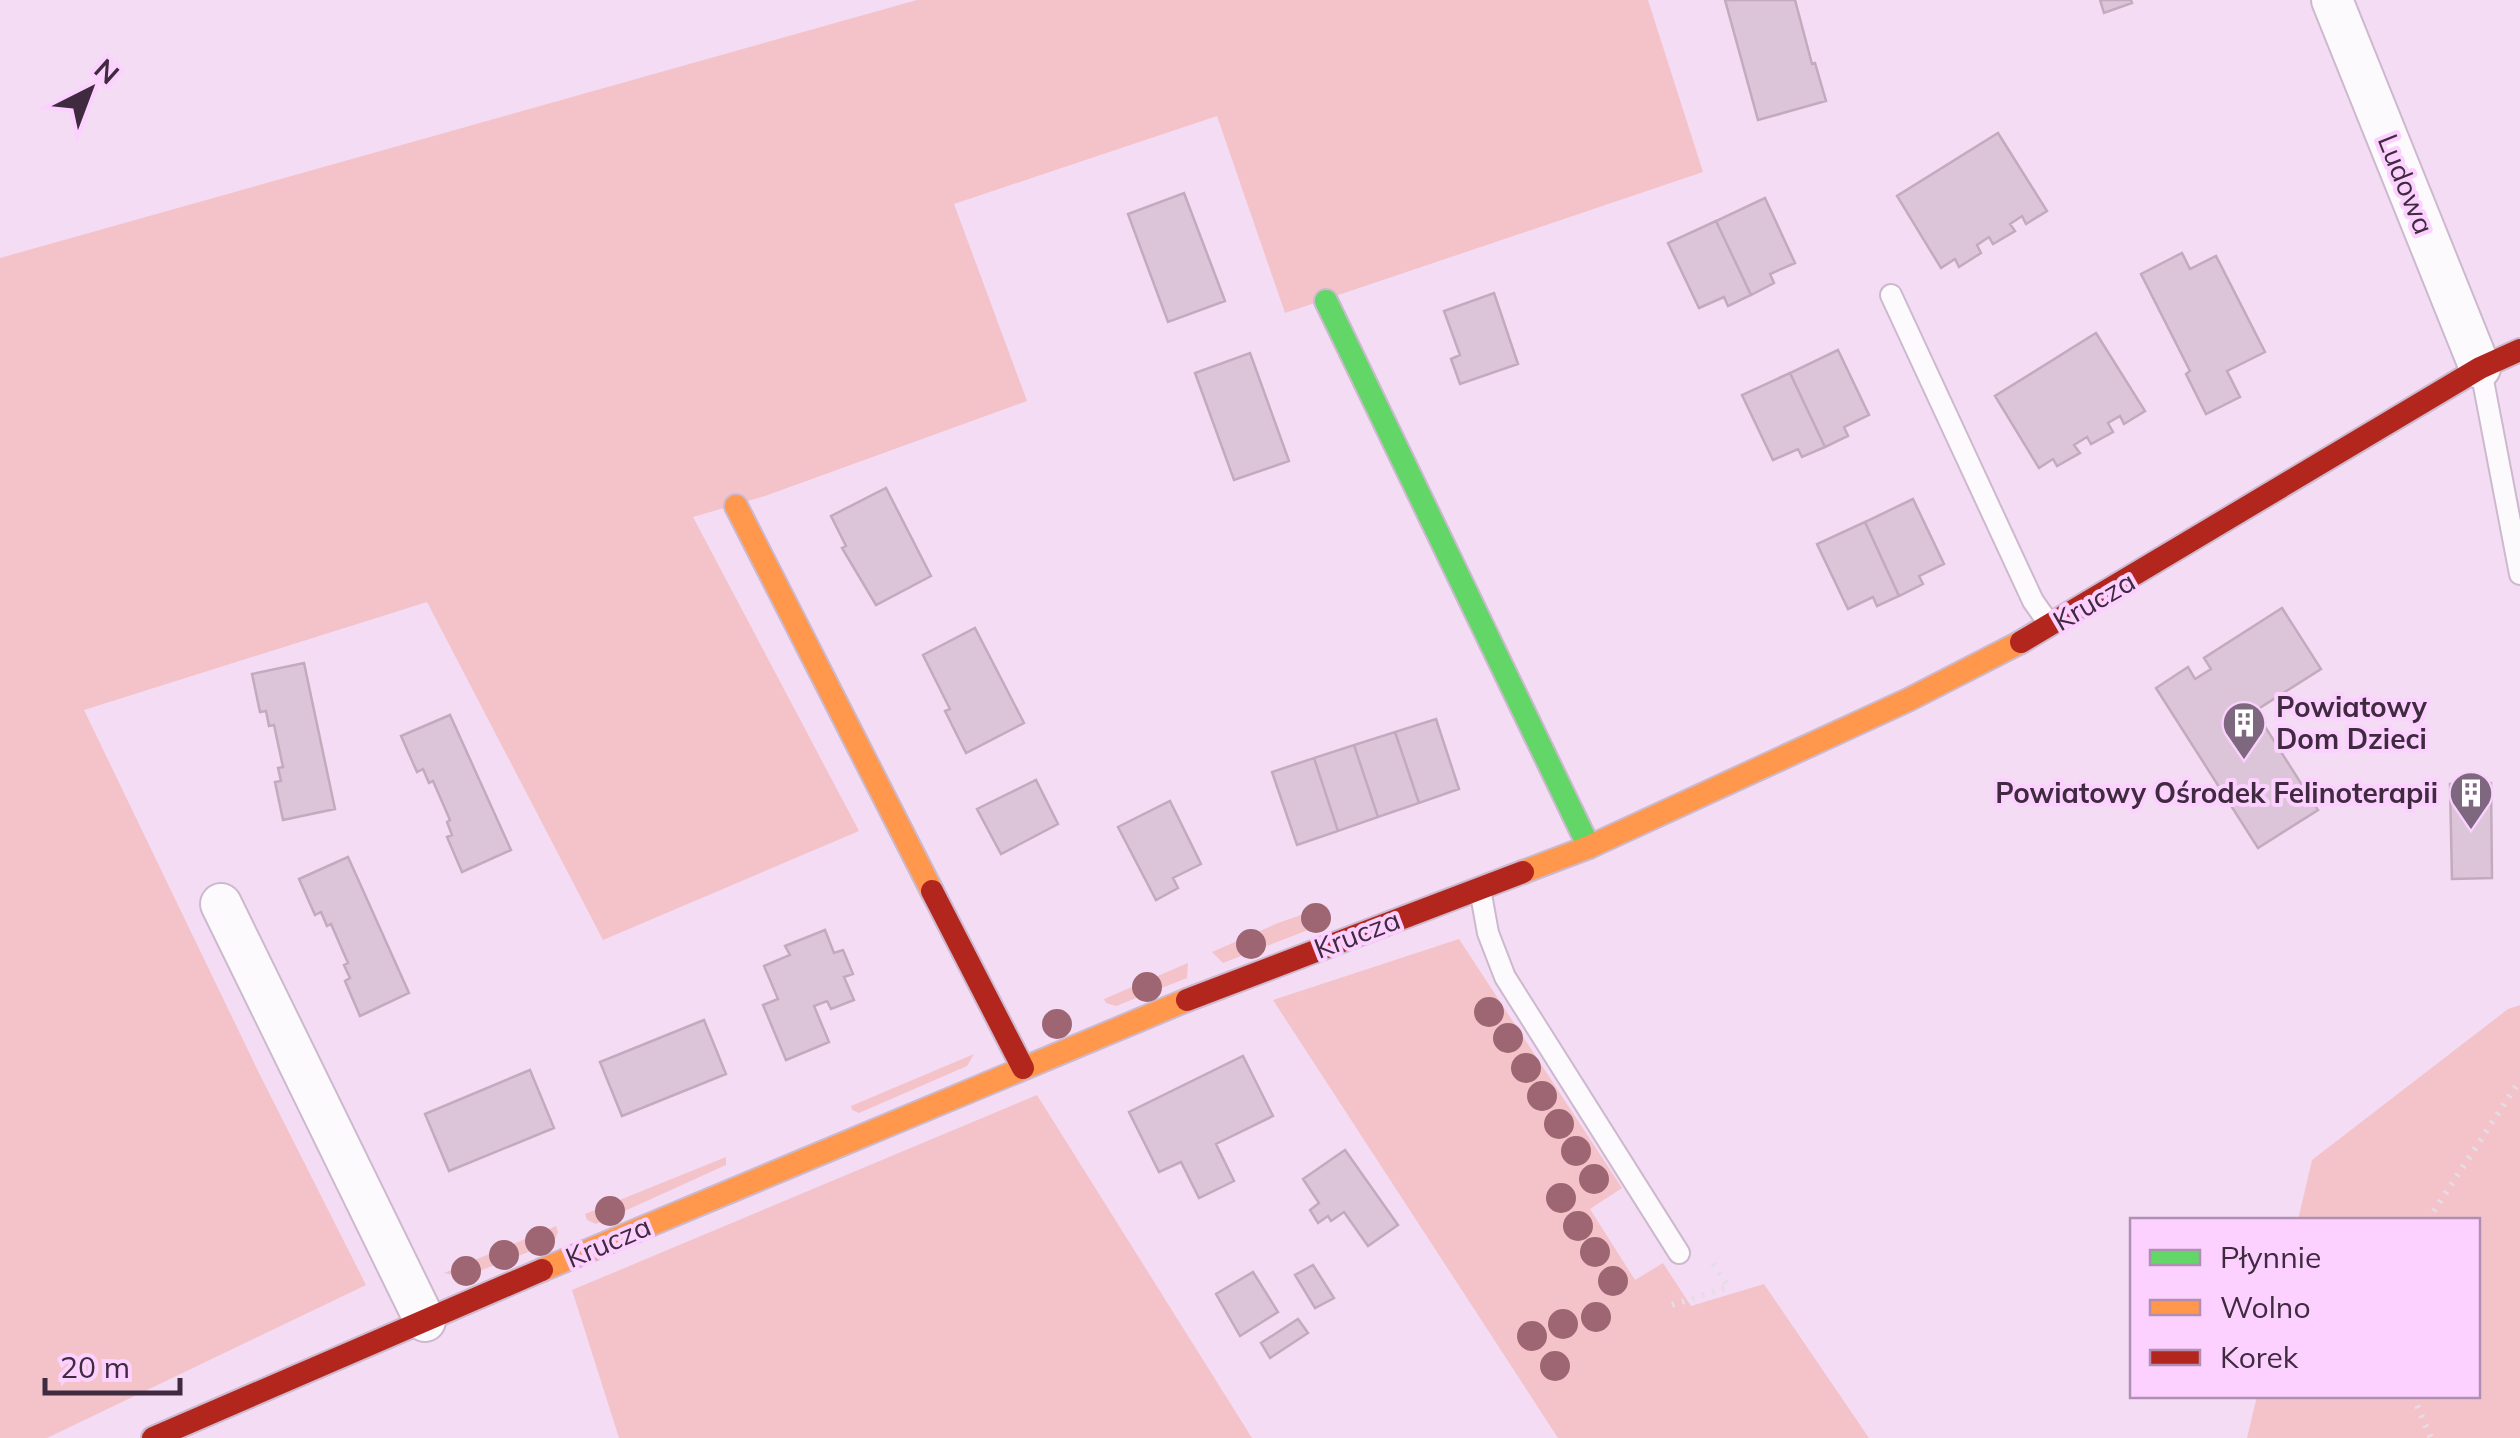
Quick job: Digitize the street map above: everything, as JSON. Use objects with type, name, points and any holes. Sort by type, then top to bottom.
[{"type":"street","name":"Ludowa","points":[[2332,0],[2480,368]]},
{"type":"street","points":[[1326,301],[1588,847]]},
{"type":"street","name":"Krucza","points":[[153,1438],[1241,978],[1588,847],[1908,700],[2051,627],[2480,368],[2520,350]]},
{"type":"street","points":[[736,506],[1024,1068]]},
{"type":"street","points":[[221,904],[425,1320]]},
{"type":"lane","points":[[1891,295],[2033,601],[2051,627]]},
{"type":"lane","points":[[2480,368],[2520,574]]},
{"type":"lane","points":[[1479,888],[1488,932],[1505,978],[1678,1253]]},
{"type":"path","points":[[2429,1218],[2520,1080]]},
{"type":"path","points":[[2414,1398],[2432,1438]]},
{"type":"shaded area","points":[[917,0],[1648,0],[1703,172],[1285,313],[1217,116],[954,204],[1027,401],[765,496],[693,517],[859,831],[603,940],[427,602],[84,710],[366,1285],[47,1438],[0,1438],[0,258]]},
{"type":"shaded area","points":[[1327,906],[1330,914],[1326,923],[1223,963],[1212,952],[1278,923]]},
{"type":"shaded area","points":[[1459,939],[1622,1188],[1590,1209],[1635,1280],[1663,1263],[1691,1306],[1764,1284],[1869,1438],[1558,1438],[1273,1000]]},
{"type":"shaded area","points":[[1188,963],[1187,978],[1116,1006],[1104,999]]},
{"type":"shaded area","points":[[2520,1005],[2520,1438],[2247,1438],[2257,1398],[2480,1398],[2480,1218],[2298,1218],[2312,1160],[2508,1009]]},
{"type":"shaded area","points":[[974,1054],[967,1066],[859,1113],[852,1110],[851,1106]]},
{"type":"shaded area","points":[[1037,1095],[1252,1438],[619,1438],[572,1290]]},
{"type":"shaded area","points":[[726,1157],[726,1165],[596,1224],[587,1220],[585,1214]]},
{"type":"shaded area","points":[[556,1226],[554,1242],[464,1277],[444,1273]]},
{"type":"building","points":[[1725,0],[1795,0],[1826,101],[1758,120]]},
{"type":"building","points":[[2100,0],[2131,0],[2132,3],[2104,13]]},
{"type":"building","points":[[1998,133],[2047,211],[2026,224],[2022,216],[2010,224],[2015,231],[1993,244],[1989,237],[1977,245],[1981,253],[1959,267],[1955,259],[1941,268],[1897,196]]},
{"type":"building","points":[[1184,193],[1225,301],[1168,322],[1128,214]]},
{"type":"building","points":[[1765,198],[1795,263],[1770,274],[1774,283],[1751,295],[1716,221]]},
{"type":"building","points":[[1716,221],[1751,295],[1728,306],[1724,297],[1699,308],[1668,243]]},
{"type":"building","points":[[2182,253],[2190,269],[2216,256],[2265,352],[2227,371],[2240,397],[2206,414],[2186,374],[2190,371],[2141,274]]},
{"type":"building","points":[[1494,293],[1518,364],[1460,384],[1451,359],[1460,355],[1444,311]]},
{"type":"building","points":[[2096,333],[2145,411],[2124,424],[2120,416],[2108,423],[2113,432],[2091,444],[2087,437],[2074,445],[2080,453],[2057,466],[2053,459],[2039,468],[1995,396]]},
{"type":"building","points":[[1838,350],[1869,415],[1844,427],[1848,436],[1825,447],[1790,373]]},
{"type":"building","points":[[1250,353],[1289,461],[1234,480],[1195,373]]},
{"type":"building","points":[[1790,373],[1825,447],[1802,457],[1798,449],[1773,460],[1742,395]]},
{"type":"building","points":[[886,488],[931,576],[876,605],[842,548],[846,546],[831,516]]},
{"type":"building","points":[[1913,499],[1944,564],[1919,576],[1923,584],[1899,596],[1865,522]]},
{"type":"building","points":[[1865,522],[1899,596],[1877,606],[1873,597],[1848,609],[1817,544]]},
{"type":"building","name":"Powiatowy Dom Dzieci","points":[[2282,608],[2321,669],[2255,711],[2318,810],[2258,848],[2156,688],[2188,667],[2195,679],[2211,669],[2204,658]]},
{"type":"building","points":[[975,628],[1024,723],[966,753],[945,711],[950,709],[923,655]]},
{"type":"building","points":[[304,663],[335,809],[283,820],[275,782],[281,781],[278,768],[283,767],[274,725],[269,726],[266,711],[260,712],[252,674]]},
{"type":"building","points":[[450,715],[511,850],[462,872],[447,837],[452,835],[447,822],[450,820],[433,781],[429,783],[423,769],[417,772],[401,736]]},
{"type":"building","points":[[1436,719],[1459,789],[1419,803],[1395,732]]},
{"type":"building","points":[[1395,732],[1419,803],[1378,817],[1354,745]]},
{"type":"building","points":[[1354,745],[1378,817],[1338,831],[1314,758]]},
{"type":"building","points":[[1314,758],[1338,831],[1297,845],[1272,772]]},
{"type":"building","points":[[1036,780],[1058,824],[1001,854],[977,809]]},
{"type":"building","name":"Powiatowy Ośrodek Felinoterapii","points":[[2491,783],[2492,878],[2452,879],[2450,784]]},
{"type":"building","points":[[1170,801],[1201,864],[1173,878],[1178,888],[1156,900],[1118,827]]},
{"type":"building","points":[[348,857],[409,993],[360,1016],[345,981],[350,978],[344,965],[348,963],[331,924],[327,926],[321,912],[315,915],[299,879]]},
{"type":"building","points":[[825,930],[834,953],[843,950],[853,974],[844,977],[854,1000],[831,1009],[827,1001],[814,1006],[829,1042],[786,1060],[763,1005],[778,999],[764,966],[790,955],[785,946]]},
{"type":"building","points":[[704,1020],[726,1074],[622,1116],[600,1062]]},
{"type":"building","points":[[1243,1056],[1273,1116],[1216,1144],[1234,1181],[1199,1198],[1181,1162],[1159,1172],[1129,1112]]},
{"type":"building","points":[[530,1070],[554,1128],[449,1171],[425,1114]]},
{"type":"building","points":[[1345,1150],[1398,1225],[1368,1246],[1344,1212],[1331,1221],[1328,1216],[1318,1223],[1310,1210],[1319,1203],[1303,1179]]},
{"type":"building","points":[[1313,1265],[1334,1298],[1315,1308],[1295,1275]]},
{"type":"building","points":[[1253,1272],[1278,1312],[1240,1336],[1216,1294]]},
{"type":"building","points":[[1298,1319],[1308,1333],[1270,1358],[1261,1343]]},
{"type":"traffic: fast","points":[[1326,301],[1589,847]]},
{"type":"traffic: slow","points":[[736,506],[932,891]]},
{"type":"traffic: slow","points":[[1523,872],[1589,847],[1908,700],[2021,642]]},
{"type":"traffic: slow","points":[[542,1270],[1187,1000]]},
{"type":"traffic: jam","points":[[2021,642],[2480,368],[2520,350]]},
{"type":"traffic: jam","points":[[1187,1000],[1523,872]]},
{"type":"traffic: jam","points":[[932,891],[1023,1068]]},
{"type":"traffic: jam","points":[[153,1438],[542,1270]]},
{"type":"place","name":"Powiatowy Dom Dzieci","points":[[2244,761]]},
{"type":"place","name":"Powiatowy Ośrodek Felinoterapii","points":[[2471,831]]}]
